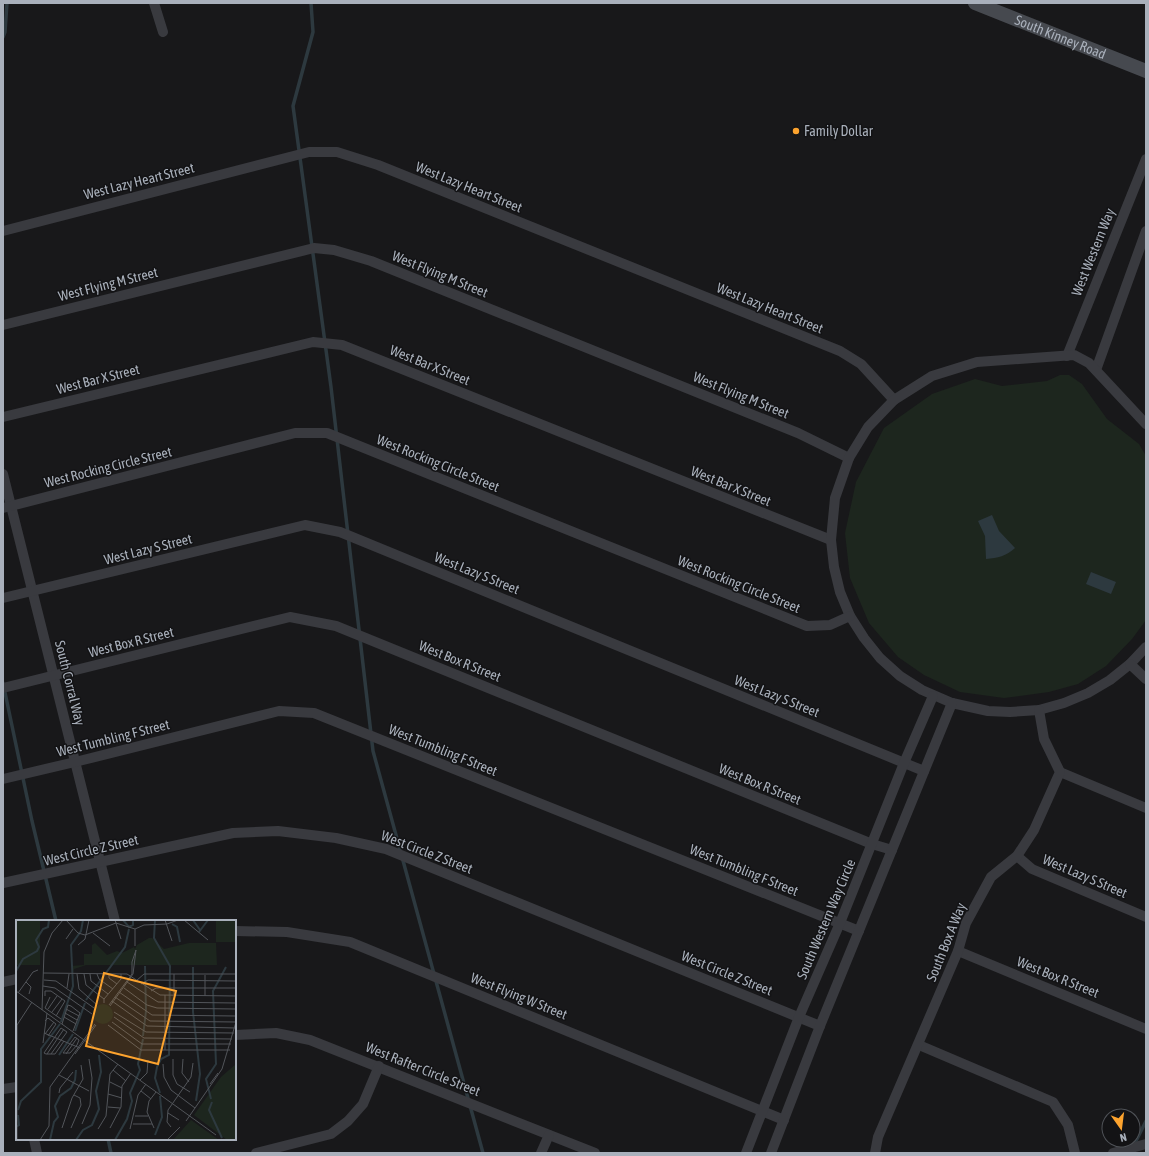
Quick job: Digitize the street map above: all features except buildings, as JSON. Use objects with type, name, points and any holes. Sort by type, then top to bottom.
[{"type":"main road","name":"South Kinney Road","points":[[975,3],[1146,71]]},
{"type":"street","points":[[154,3],[163,32]]},
{"type":"street","name":"West Lazy Heart Street","points":[[3,230],[309,152],[337,152],[386,168],[840,351],[862,364],[894,400]]},
{"type":"street","name":"West Western Way","points":[[1066,356],[1146,159]]},
{"type":"street","points":[[1096,370],[1146,231]]},
{"type":"street","name":"West Flying M Street","points":[[3,325],[314,248],[334,250],[371,260],[791,430],[849,458]]},
{"type":"street","name":"West Bar X Street","points":[[3,417],[313,342],[342,345],[831,540]]},
{"type":"street","points":[[1146,424],[1089,363],[1074,356],[977,362],[932,376],[894,400],[868,427],[849,458],[835,498],[831,540],[834,566],[840,592],[850,616],[864,638],[884,662],[910,683],[933,696],[952,703],[995,712],[1039,710],[1064,703],[1088,693],[1110,680],[1130,664],[1146,647]]},
{"type":"street","name":"West Rocking Circle Street","points":[[7,507],[295,433],[327,433],[807,626],[830,625],[850,616]]},
{"type":"street","name":"South Corral Way","points":[[3,474],[7,507],[32,591],[115,920]]},
{"type":"street","name":"West Lazy S Street","points":[[3,598],[305,525],[344,534],[924,772]]},
{"type":"street","name":"West Box R Street","points":[[3,688],[290,617],[336,626],[872,844],[892,850]]},
{"type":"street","points":[[1130,664],[1146,679]]},
{"type":"street","name":"South Western Way Circle","points":[[746,1153],[799,1018],[840,923],[904,763],[933,696]]},
{"type":"street","points":[[772,1153],[820,1026],[952,703]]},
{"type":"street","points":[[1039,710],[1044,739],[1060,772],[1146,808]]},
{"type":"street","name":"West Tumbling F Street","points":[[3,779],[279,711],[314,713],[859,931]]},
{"type":"street","name":"South Box A Way","points":[[875,1153],[878,1137],[919,1045],[958,951],[966,923],[991,877],[1017,856],[1034,830],[1060,772]]},
{"type":"street","name":"West Circle Z Street","points":[[3,883],[233,833],[278,831],[336,838],[386,849],[820,1026]]},
{"type":"street","name":"West Lazy S Street","points":[[1017,856],[1032,869],[1146,917]]},
{"type":"street","name":"West Flying W Street","points":[[236,931],[287,932],[350,942],[784,1120]]},
{"type":"street","name":"West Box R Street","points":[[958,951],[1146,1029]]},
{"type":"street","points":[[3,982],[16,979]]},
{"type":"street","name":"West Rafter Circle Street","points":[[236,1035],[276,1033],[310,1040],[379,1066],[595,1153]]},
{"type":"street","points":[[919,1045],[1053,1102],[1068,1125],[1075,1153]]},
{"type":"street","points":[[256,1153],[331,1134],[348,1121],[363,1104],[379,1066]]},
{"type":"street","points":[[3,1089],[16,1087]]},
{"type":"street","points":[[541,1153],[549,1135]]},
{"type":"street","points":[[34,1140],[37,1153]]},
{"type":"street","points":[[1113,1153],[1146,1144]]},
{"type":"shaded area","points":[[1060,375],[1069,375],[1082,384],[1107,419],[1139,444],[1146,456],[1146,620],[1132,639],[1106,666],[1078,684],[1049,692],[1004,698],[960,692],[924,675],[898,657],[869,623],[850,578],[845,533],[856,482],[884,428],[932,394],[975,379],[1002,386],[1047,381]]},
{"type":"shaded area","points":[[992,515],[999,531],[1015,548],[1002,556],[986,559],[985,536],[978,521]]},
{"type":"shaded area","points":[[1091,572],[1116,582],[1111,594],[1086,584]]},
{"type":"waterway","points":[[3,37],[5,32],[7,3]]},
{"type":"waterway","points":[[311,3],[313,32],[293,106],[331,387],[373,751],[483,1153]]},
{"type":"waterway","points":[[3,683],[32,821],[56,920]]},
{"type":"waterway","points":[[1141,1131],[1146,1121]]},
{"type":"waterway","points":[[108,1140],[111,1153]]},
{"type":"place","name":"Family Dollar","points":[[796,131]]}]
